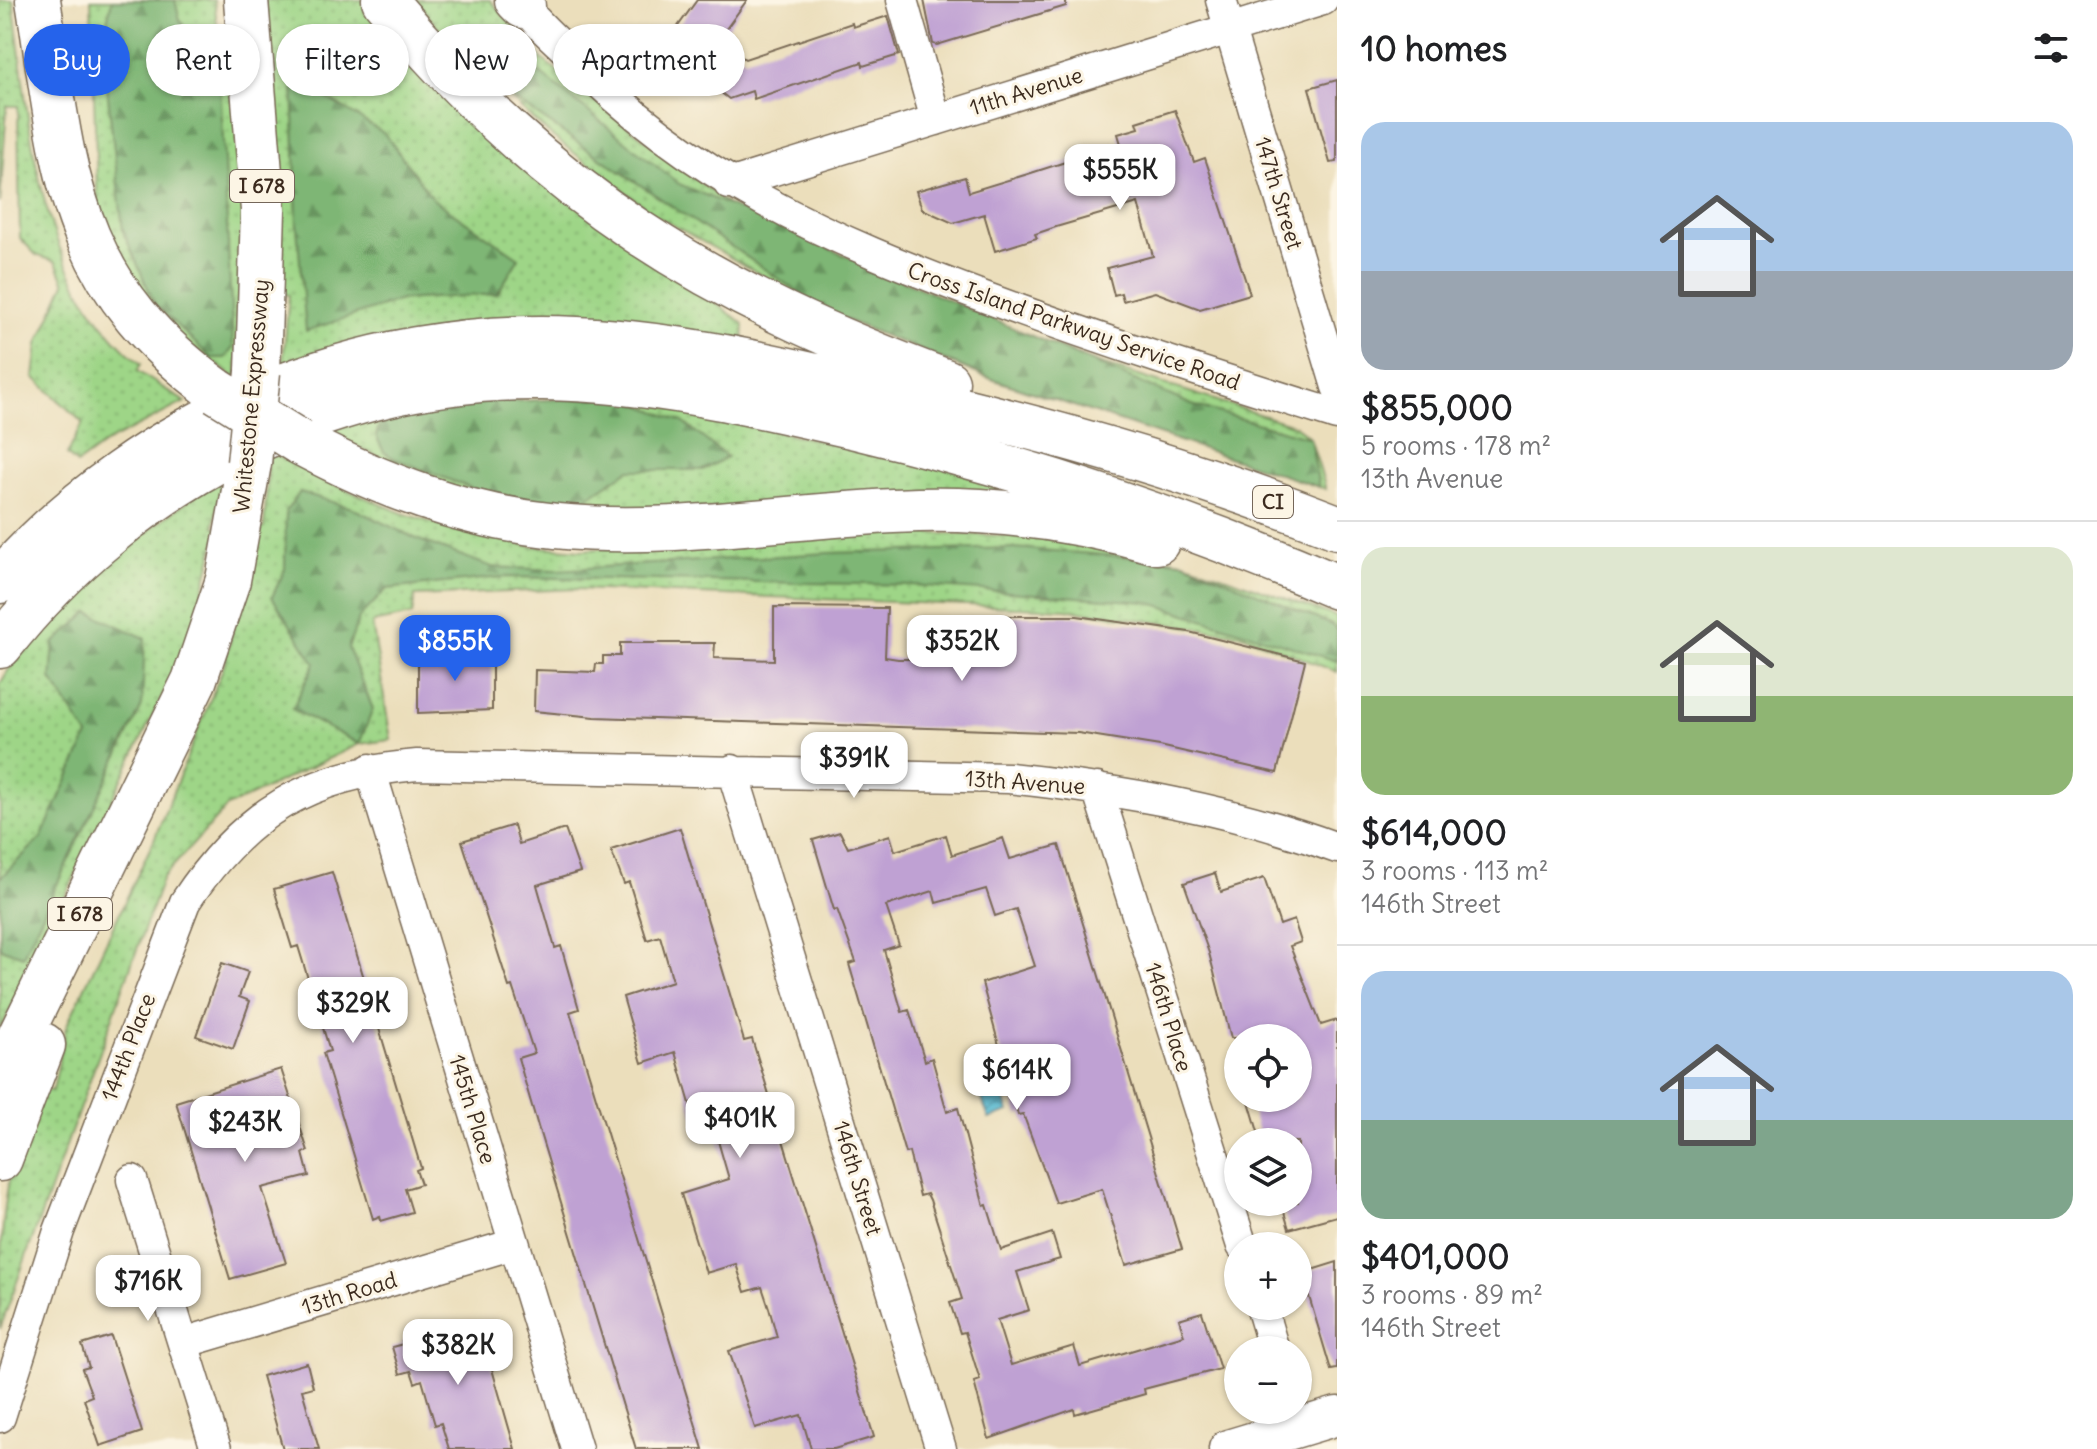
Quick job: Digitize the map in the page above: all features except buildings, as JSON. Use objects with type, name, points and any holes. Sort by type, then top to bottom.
[{"type":"highway","points":[[38,0],[65,169],[90,245],[110,281],[141,325],[168,352],[217,391],[299,442],[421,497],[518,521],[639,529],[885,511],[987,512],[1108,530],[1337,593]]},
{"type":"highway","name":"Whitestone Expressway","points":[[0,1077],[194,681],[221,606],[239,531],[258,372],[263,210],[246,0]]},
{"type":"highway","points":[[384,0],[464,90],[529,151],[606,212],[690,267],[781,315],[854,348],[1208,480]]},
{"type":"highway","points":[[0,581],[40,538],[102,486],[135,462],[212,417],[279,388],[345,366],[397,353],[472,341],[600,341],[766,366],[1013,422],[1208,480]]},
{"type":"highway","points":[[0,646],[45,591],[101,539],[159,496],[235,452],[302,420],[360,402],[430,387],[508,378],[579,379],[677,391],[898,437],[1151,513],[1337,587]]},
{"type":"highway","name":"CI","points":[[1208,480],[1337,527]]},
{"type":"highway","points":[[0,1159],[161,753]]},
{"type":"main road","points":[[1228,1449],[1337,1416]]},
{"type":"street","points":[[902,0],[936,120]]},
{"type":"street","name":"11th Avenue","points":[[729,184],[936,120],[1225,14],[1323,0]]},
{"type":"street","name":"Cross Island Parkway Service Road","points":[[519,2],[593,78],[656,134],[729,184],[810,226],[906,268],[1072,330],[1337,415]]},
{"type":"street","name":"147th Street","points":[[1225,14],[1337,387]]},
{"type":"street","name":"13th Avenue","points":[[370,769],[417,765],[1009,778],[1097,788],[1208,808],[1288,830],[1337,848]]},
{"type":"street","name":"145th Place","points":[[370,769],[577,1449]]},
{"type":"street","name":"144th Place","points":[[0,1417],[23,1336],[59,1231],[185,902],[208,866],[235,836],[263,814],[301,792],[370,769]]},
{"type":"street","name":"146th Street","points":[[732,770],[941,1449]]},
{"type":"street","name":"146th Place","points":[[1097,788],[1238,1232]]},
{"type":"street","points":[[132,1180],[216,1449]]},
{"type":"street","name":"13th Road","points":[[183,1343],[514,1244]]},
{"type":"green space","points":[[0,0],[13,0],[33,148],[58,244],[79,289],[106,329],[141,364],[137,371],[185,402],[107,442],[77,464],[67,455],[83,423],[34,377],[38,344],[65,283],[56,262],[36,255],[20,238],[18,106],[7,106],[0,203]]},
{"type":"green space","points":[[91,0],[214,0],[217,24],[146,24],[146,96],[231,96],[243,124],[246,197],[237,379],[167,329],[98,220],[94,96],[130,96],[130,24],[92,24]]},
{"type":"green space","points":[[112,0],[175,0],[183,24],[146,24],[146,96],[221,96],[233,348],[225,358],[211,358],[155,305],[123,231],[108,96],[130,96],[130,24],[106,24]]},
{"type":"green space","points":[[263,0],[373,0],[400,24],[276,24],[276,96],[409,96],[409,32],[425,46],[425,96],[481,96],[706,296],[744,324],[743,342],[322,350],[283,363],[289,295],[279,293]]},
{"type":"green space","points":[[415,0],[490,0],[511,24],[435,24]]},
{"type":"green space","points":[[537,53],[553,68],[553,96],[589,96],[731,207],[888,279],[1101,364],[1296,426],[1310,438],[1326,489],[983,376],[829,313],[657,216],[548,133],[508,96],[537,96]]},
{"type":"green space","points":[[537,71],[553,83],[553,96],[569,96],[679,184],[1192,405],[1310,438],[1319,487],[992,379],[829,313],[509,96],[537,96]]},
{"type":"green space","points":[[294,96],[324,96],[385,134],[433,199],[519,258],[497,294],[401,300],[306,331],[297,227]]},
{"type":"green space","points":[[621,397],[958,471],[1018,497],[576,514],[441,487],[324,431],[372,417]]},
{"type":"green space","points":[[621,397],[683,422],[727,457],[703,470],[629,470],[579,503],[489,495],[395,459],[384,452],[376,436],[382,416],[432,404]]},
{"type":"green space","points":[[269,454],[321,479],[402,513],[455,530],[529,546],[581,550],[878,532],[1051,537],[1182,561],[1337,617],[1337,672],[1240,634],[1066,609],[576,589],[415,596],[412,615],[372,623],[391,740],[359,744],[227,807],[163,877],[0,1329],[2,1237],[16,1148],[39,1092],[53,1090],[66,1027],[153,842],[225,663],[257,528],[264,528]]},
{"type":"green space","points":[[222,476],[214,526],[219,528],[192,635],[0,1030],[0,684],[48,604]]},
{"type":"green space","points":[[300,492],[352,508],[419,540],[492,567],[556,570],[827,553],[1015,548],[1182,561],[1332,625],[1337,630],[1337,661],[1148,602],[911,585],[502,577],[387,589],[359,618],[348,648],[373,709],[359,744],[292,709],[315,663],[272,597],[285,569],[286,511]]},
{"type":"green space","points":[[89,612],[145,638],[142,706],[23,956],[0,948],[0,878],[41,838],[88,736],[51,679],[54,643]]},
{"type":"water","points":[[997,1080],[1009,1112],[989,1119],[978,1087]]}]
